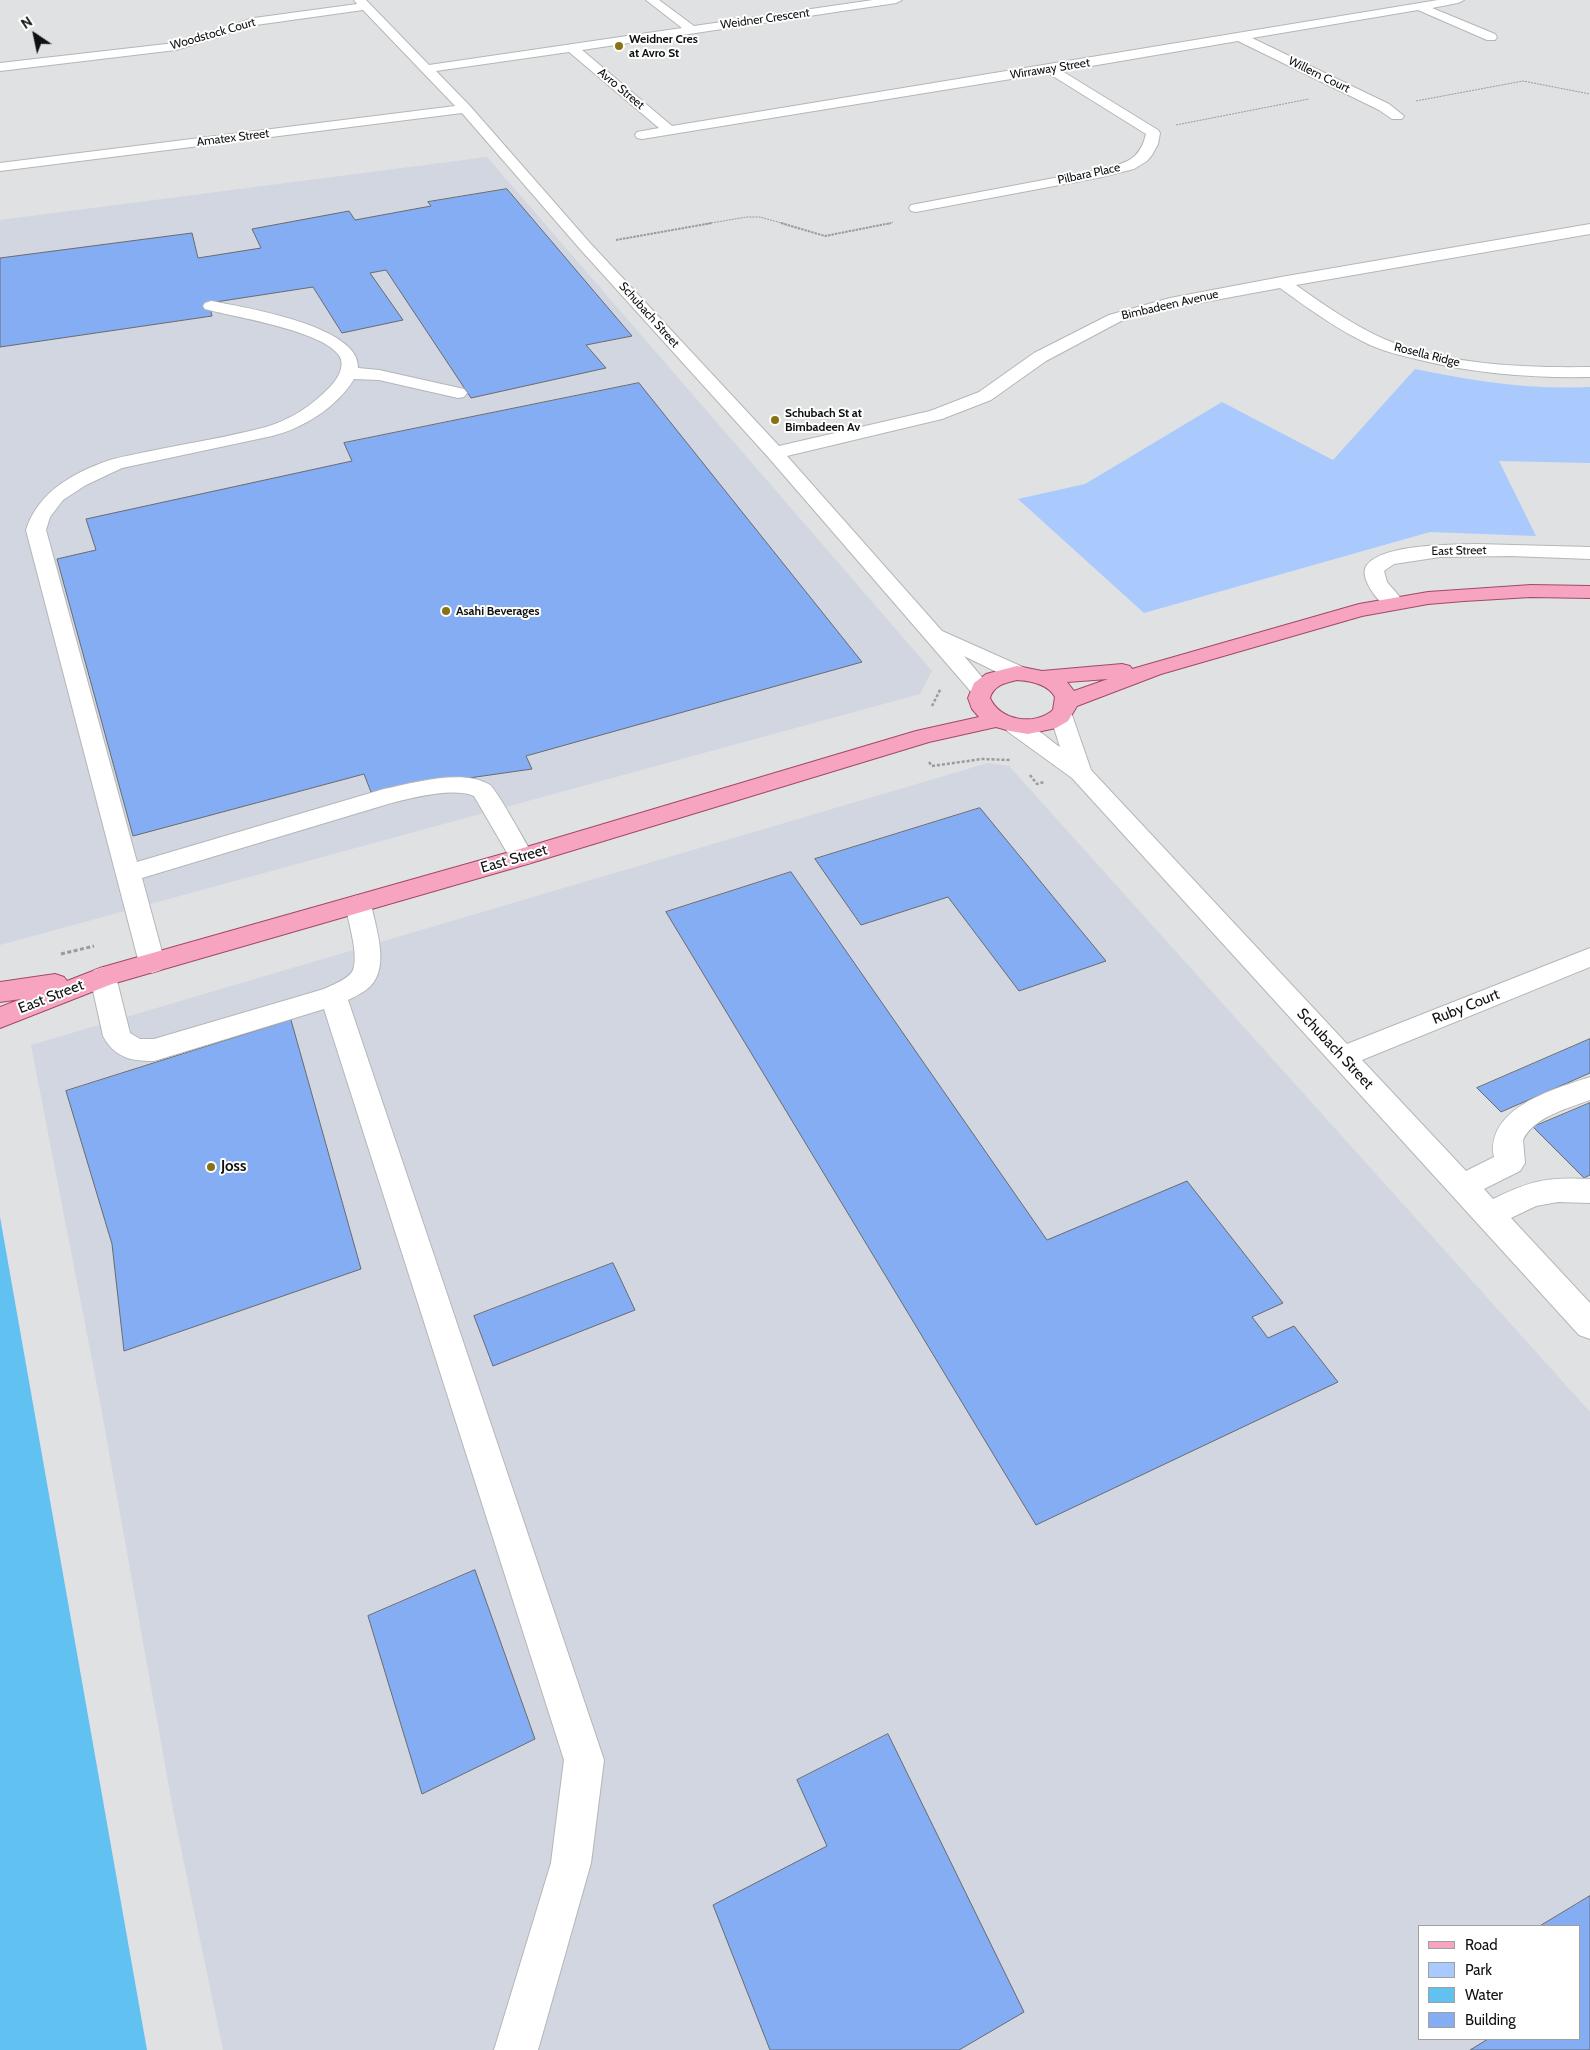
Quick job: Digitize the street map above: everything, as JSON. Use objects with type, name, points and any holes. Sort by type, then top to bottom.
[{"type":"main road","points":[[1153,669],[1042,677],[1017,673],[989,681],[979,695],[984,711],[1005,723],[1041,725],[1053,721],[1064,708],[1153,669],[1325,619],[1394,603],[1464,594],[1531,591],[1590,592]]},
{"type":"main road","points":[[1042,677],[1060,688],[1064,708]]},
{"type":"main road","name":"East Street","points":[[915,739],[979,695]]},
{"type":"main road","name":"East Street","points":[[0,1018],[103,977],[152,962],[522,857],[915,739],[1005,723]]},
{"type":"main road","name":"East Street","points":[[0,992],[103,977]]},
{"type":"street","points":[[652,0],[692,30]]},
{"type":"street","name":"Weidner Crescent","points":[[426,69],[896,0]]},
{"type":"street","name":"Wirraway Street","points":[[642,135],[1458,0]]},
{"type":"street","name":"Woodstock Court","points":[[0,67],[176,46],[254,22],[363,3]]},
{"type":"street","name":"Schubach Street","points":[[363,3],[465,109],[586,246],[775,453],[932,634],[979,695]]},
{"type":"street","points":[[1420,7],[1491,37]]},
{"type":"street","name":"Willern Court","points":[[1239,37],[1384,107],[1397,116]]},
{"type":"street","name":"Avro Street","points":[[572,48],[669,130]]},
{"type":"street","points":[[1050,69],[1150,130]]},
{"type":"street","name":"Amatex Street","points":[[0,167],[465,109]]},
{"type":"street","name":"Pilbara Place","points":[[916,208],[1102,173],[1130,165],[1143,158],[1150,151],[1153,133],[1150,130]]},
{"type":"street","name":"Bimbadeen Avenue","points":[[775,453],[936,415],[977,399],[998,387],[1040,357],[1115,318],[1170,303],[1281,282],[1590,229]]},
{"type":"street","name":"Rosella Ridge","points":[[1281,282],[1324,311],[1376,342],[1408,352],[1489,369],[1527,373],[1590,372]]},
{"type":"street","points":[[152,962],[36,530],[38,519],[45,507],[76,483],[117,464],[256,435],[288,425],[318,407],[334,394],[347,379],[350,364],[346,352],[330,340],[253,314],[211,306]]},
{"type":"street","points":[[348,373],[379,375],[458,393]]},
{"type":"street","name":"East Street","points":[[1394,603],[1378,583],[1374,574],[1375,567],[1394,557],[1454,550],[1590,553]]},
{"type":"street","name":"Schubach Street","points":[[932,634],[1017,673]]},
{"type":"street","name":"Schubach Street","points":[[1064,708],[1080,772]]},
{"type":"street","name":"Schubach Street","points":[[1005,723],[1080,772],[1590,1325]]},
{"type":"street","points":[[128,873],[384,797],[423,788],[469,785],[483,791],[522,857]]},
{"type":"street","points":[[103,977],[117,1036],[122,1043],[136,1050],[154,1050],[333,996],[357,983],[366,973],[367,952],[358,904]]},
{"type":"street","name":"Ruby Court","points":[[1342,1057],[1590,958]]},
{"type":"street","points":[[333,996],[584,1760],[571,1863],[516,2050]]},
{"type":"street","points":[[1462,1186],[1510,1163],[1507,1142],[1512,1129],[1524,1116],[1590,1088]]},
{"type":"street","points":[[1489,1215],[1531,1194],[1558,1190],[1590,1191]]},
{"type":"path","points":[[1384,107],[1523,81],[1590,94]]},
{"type":"path","points":[[1150,130],[1311,99]]},
{"type":"path","points":[[586,246],[747,217],[760,217],[825,236],[888,225],[916,208]]},
{"type":"path","points":[[924,708],[933,706],[942,685]]},
{"type":"path","points":[[915,739],[932,766],[982,759],[1018,760]]},
{"type":"path","points":[[1028,772],[1038,784],[1080,772]]},
{"type":"shaded area","points":[[487,157],[932,671],[920,694],[0,945],[0,220]]},
{"type":"shaded area","points":[[988,763],[1009,766],[1590,1412],[1590,2050],[223,2050],[174,1815],[99,1396],[31,1045]]},
{"type":"green space","points":[[1415,369],[1502,384],[1568,388],[1590,387],[1590,463],[1499,461],[1536,536],[1430,532],[1144,613],[1018,499],[1085,484],[1222,402],[1333,460]]},
{"type":"water","points":[[0,1217],[147,2050],[0,2050]]},
{"type":"building","points":[[507,189],[632,336],[586,345],[606,368],[471,398],[386,270],[370,273],[403,320],[342,333],[313,287],[209,303],[212,316],[0,347],[0,258],[192,233],[198,258],[261,248],[252,229],[349,211],[355,220],[431,206],[428,202]]},
{"type":"building","name":"Asahi Beverages","points":[[639,383],[862,662],[526,756],[532,769],[371,792],[364,774],[133,836],[57,559],[96,550],[86,519],[352,461],[344,443]]},
{"type":"building","points":[[980,808],[1106,961],[1019,991],[948,897],[861,925],[815,859]]},
{"type":"building","points":[[791,872],[1047,1240],[1187,1181],[1283,1303],[1252,1317],[1268,1338],[1294,1326],[1338,1382],[1036,1525],[666,912]]},
{"type":"building","name":"Joss","points":[[291,1020],[361,1269],[124,1351],[112,1244],[66,1091]]},
{"type":"building","points":[[1590,1039],[1590,1073],[1501,1112],[1477,1088]]},
{"type":"building","points":[[1590,1103],[1590,1175],[1584,1178],[1533,1127]]},
{"type":"building","points":[[613,1263],[635,1310],[493,1366],[474,1316]]},
{"type":"building","points":[[475,1570],[535,1739],[422,1794],[368,1616]]},
{"type":"building","points":[[888,1734],[1024,2012],[959,2050],[770,2050],[713,1905],[827,1846],[797,1780]]},
{"type":"building","points":[[1590,1896],[1590,2050],[1470,2050],[1486,2040],[1580,2040],[1580,1925],[1542,1925]]},
{"type":"place","name":"Weidner Cres at Avro St","points":[[619,46]]},
{"type":"place","name":"Schubach St at Bimbadeen Av","points":[[775,420]]},
{"type":"place","name":"Asahi Beverages","points":[[446,611]]},
{"type":"place","name":"Joss","points":[[211,1167]]}]
